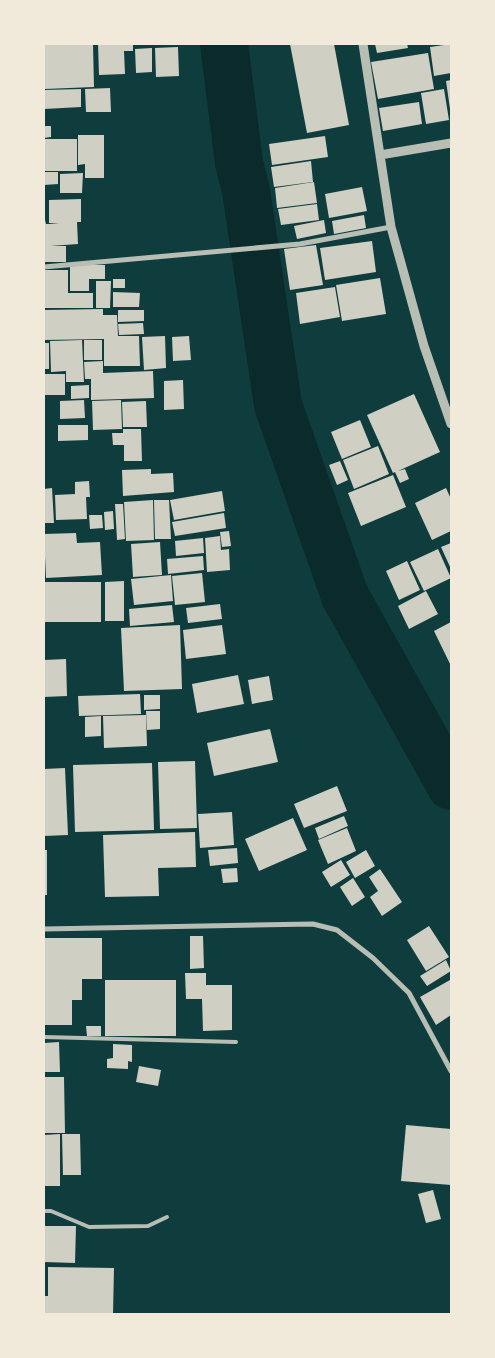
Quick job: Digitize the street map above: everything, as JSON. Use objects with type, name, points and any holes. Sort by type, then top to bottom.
[{"type":"street","points":[[363,44],[391,227],[424,346],[451,424]]},
{"type":"street","points":[[380,155],[451,143]]},
{"type":"street","points":[[44,267],[300,244],[391,227]]},
{"type":"street","points":[[44,929],[313,924],[337,930],[372,958],[409,993],[451,1071]]},
{"type":"lane","points":[[44,1037],[236,1042]]},
{"type":"lane","points":[[44,1211],[51,1211],[89,1227],[148,1226],[167,1217]]},
{"type":"building","points":[[44,44],[93,44],[94,87],[45,89]]},
{"type":"building","points":[[98,44],[133,44],[133,51],[124,51],[125,74],[99,75]]},
{"type":"building","points":[[290,44],[334,44],[349,125],[307,133]]},
{"type":"building","points":[[375,44],[407,44],[408,48],[377,53]]},
{"type":"building","points":[[451,44],[451,73],[434,76],[430,47]]},
{"type":"building","points":[[178,47],[179,76],[156,77],[155,48]]},
{"type":"building","points":[[152,48],[152,72],[136,73],[135,49]]},
{"type":"building","points":[[428,53],[434,89],[378,99],[371,62]]},
{"type":"building","points":[[451,80],[451,109],[450,109],[446,81]]},
{"type":"building","points":[[110,88],[111,112],[86,112],[85,89]]},
{"type":"building","points":[[81,89],[81,107],[44,109],[44,90]]},
{"type":"building","points":[[444,89],[449,120],[426,124],[421,93]]},
{"type":"building","points":[[419,102],[422,124],[383,131],[379,108]]},
{"type":"building","points":[[44,126],[51,126],[51,137],[44,138]]},
{"type":"building","points":[[78,135],[104,135],[104,178],[85,178],[85,164],[78,165]]},
{"type":"building","points":[[325,136],[328,157],[272,165],[269,144]]},
{"type":"building","points":[[44,139],[77,139],[77,171],[44,171]]},
{"type":"building","points":[[311,161],[313,182],[274,187],[271,167]]},
{"type":"building","points":[[44,172],[58,172],[58,184],[44,185]]},
{"type":"building","points":[[83,173],[82,193],[60,193],[60,174]]},
{"type":"building","points":[[314,182],[317,203],[277,208],[275,188]]},
{"type":"building","points":[[362,187],[367,211],[329,218],[325,194]]},
{"type":"building","points":[[81,199],[81,222],[77,222],[78,244],[50,246],[66,246],[66,262],[44,262],[44,216],[46,224],[59,224],[49,223],[49,200]]},
{"type":"building","points":[[317,204],[319,220],[281,225],[278,209]]},
{"type":"building","points":[[364,215],[366,228],[334,234],[332,221]]},
{"type":"building","points":[[324,220],[326,233],[297,239],[294,226]]},
{"type":"building","points":[[372,241],[376,272],[325,280],[320,248]]},
{"type":"building","points":[[316,245],[323,285],[290,290],[284,249]]},
{"type":"building","points":[[70,265],[105,265],[105,279],[89,279],[89,291],[70,291]]},
{"type":"building","points":[[44,270],[68,270],[68,293],[93,293],[93,308],[44,308]]},
{"type":"building","points":[[380,278],[386,314],[342,321],[336,285]]},
{"type":"building","points":[[113,279],[125,279],[125,288],[113,288]]},
{"type":"building","points":[[96,281],[111,281],[110,308],[96,308]]},
{"type":"building","points":[[335,287],[340,317],[300,324],[296,293]]},
{"type":"building","points":[[113,292],[140,293],[139,307],[113,307]]},
{"type":"building","points":[[103,309],[103,315],[117,315],[118,336],[139,336],[140,366],[104,366],[104,339],[44,340],[44,310]]},
{"type":"building","points":[[118,310],[144,310],[144,321],[118,322]]},
{"type":"building","points":[[143,323],[144,334],[119,335],[118,324]]},
{"type":"building","points":[[165,336],[166,368],[144,370],[142,337]]},
{"type":"building","points":[[189,336],[191,360],[173,361],[172,337]]},
{"type":"building","points":[[82,340],[84,382],[66,382],[66,371],[51,372],[50,341]]},
{"type":"building","points":[[84,340],[102,340],[102,360],[84,360]]},
{"type":"building","points":[[44,343],[49,343],[49,369],[44,369]]},
{"type":"building","points":[[103,361],[103,373],[153,371],[154,398],[91,400],[91,379],[85,379],[84,362]]},
{"type":"building","points":[[44,374],[65,374],[65,395],[44,395]]},
{"type":"building","points":[[183,380],[184,409],[164,410],[164,381]]},
{"type":"building","points":[[89,385],[89,398],[71,399],[71,386]]},
{"type":"building","points":[[414,394],[440,452],[398,471],[405,469],[409,479],[400,483],[395,472],[393,473],[367,415]]},
{"type":"building","points":[[84,400],[85,418],[60,419],[60,401]]},
{"type":"building","points":[[121,400],[122,429],[93,430],[92,401]]},
{"type":"building","points":[[146,401],[147,427],[123,427],[122,402]]},
{"type":"building","points":[[360,420],[371,447],[342,459],[331,432]]},
{"type":"building","points":[[58,425],[88,425],[88,440],[58,441]]},
{"type":"building","points":[[123,429],[141,429],[142,461],[124,461],[124,445],[113,445],[112,433],[123,433]]},
{"type":"building","points":[[378,446],[389,474],[354,489],[343,460]]},
{"type":"building","points":[[340,461],[348,480],[337,485],[329,465]]},
{"type":"building","points":[[151,469],[151,474],[173,473],[174,492],[123,496],[122,470]]},
{"type":"building","points":[[393,475],[406,507],[361,526],[348,493]]},
{"type":"building","points":[[89,481],[90,497],[86,497],[87,519],[56,520],[55,495],[75,494],[75,482]]},
{"type":"building","points":[[52,488],[54,523],[44,523],[44,489]]},
{"type":"building","points":[[446,488],[451,499],[451,531],[432,540],[415,503]]},
{"type":"building","points":[[222,491],[225,511],[174,520],[170,500]]},
{"type":"building","points":[[153,500],[154,540],[126,541],[124,502]]},
{"type":"building","points":[[154,500],[169,500],[171,539],[155,539]]},
{"type":"building","points":[[115,504],[123,504],[125,539],[117,540]]},
{"type":"building","points":[[113,511],[114,529],[105,530],[104,512]]},
{"type":"building","points":[[224,513],[226,528],[175,536],[172,522]]},
{"type":"building","points":[[89,515],[102,515],[103,528],[90,529]]},
{"type":"building","points":[[229,531],[231,546],[222,547],[220,532]]},
{"type":"building","points":[[76,533],[77,543],[100,542],[102,575],[46,578],[44,534]]},
{"type":"building","points":[[220,536],[221,550],[229,549],[230,570],[207,572],[205,538]]},
{"type":"building","points":[[203,538],[204,553],[176,556],[175,541]]},
{"type":"building","points":[[160,542],[162,575],[133,577],[131,544]]},
{"type":"building","points":[[451,543],[451,569],[441,547]]},
{"type":"building","points":[[438,549],[451,578],[424,591],[410,562]]},
{"type":"building","points":[[203,556],[204,570],[168,574],[167,559]]},
{"type":"building","points":[[407,561],[420,590],[399,600],[386,571]]},
{"type":"building","points":[[202,573],[205,602],[175,605],[172,576]]},
{"type":"building","points":[[171,575],[173,601],[134,605],[131,579]]},
{"type":"building","points":[[124,581],[124,621],[105,621],[105,582]]},
{"type":"building","points":[[44,582],[101,582],[101,622],[44,622]]},
{"type":"building","points":[[426,591],[438,614],[409,629],[398,606]]},
{"type":"building","points":[[220,604],[222,619],[188,623],[186,608]]},
{"type":"building","points":[[172,605],[174,622],[130,626],[129,609]]},
{"type":"building","points":[[451,622],[451,666],[434,631]]},
{"type":"building","points":[[180,625],[182,689],[124,691],[121,628]]},
{"type":"building","points":[[222,625],[226,654],[186,659],[183,630]]},
{"type":"building","points":[[66,659],[67,696],[44,697],[44,660]]},
{"type":"building","points":[[238,675],[244,704],[197,713],[192,684]]},
{"type":"building","points":[[269,676],[273,700],[252,704],[248,680]]},
{"type":"building","points":[[140,694],[141,714],[79,716],[78,696]]},
{"type":"building","points":[[144,695],[160,695],[160,709],[144,710]]},
{"type":"building","points":[[146,711],[160,711],[160,729],[147,730]]},
{"type":"building","points":[[146,715],[147,746],[104,748],[103,716]]},
{"type":"building","points":[[101,716],[101,736],[85,737],[85,717]]},
{"type":"building","points":[[270,729],[278,762],[214,776],[207,743]]},
{"type":"building","points":[[195,761],[197,828],[160,829],[158,762]]},
{"type":"building","points":[[152,763],[154,830],[75,832],[73,765]]},
{"type":"building","points":[[65,768],[68,835],[44,836],[44,769]]},
{"type":"building","points":[[337,786],[347,811],[304,828],[294,804]]},
{"type":"building","points":[[232,812],[234,845],[200,848],[198,814]]},
{"type":"building","points":[[344,816],[348,826],[319,839],[315,828]]},
{"type":"building","points":[[293,818],[307,850],[259,871],[245,839]]},
{"type":"building","points":[[347,828],[356,851],[328,864],[318,840]]},
{"type":"building","points":[[195,832],[196,867],[158,868],[159,896],[105,897],[103,835]]},
{"type":"building","points":[[237,848],[238,863],[210,866],[208,850]]},
{"type":"building","points":[[44,850],[47,850],[47,895],[44,895]]},
{"type":"building","points":[[366,850],[375,866],[355,878],[346,862]]},
{"type":"building","points":[[341,860],[350,875],[331,887],[322,872]]},
{"type":"building","points":[[237,868],[238,882],[223,883],[221,869]]},
{"type":"building","points":[[380,869],[402,902],[382,916],[370,897],[378,891],[369,877]]},
{"type":"building","points":[[353,878],[365,897],[352,906],[340,887]]},
{"type":"building","points":[[429,926],[449,957],[426,971],[407,940]]},
{"type":"building","points":[[190,936],[203,936],[204,968],[190,969]]},
{"type":"building","points":[[44,938],[102,938],[102,979],[82,979],[82,1000],[72,1000],[72,1025],[44,1025]]},
{"type":"building","points":[[446,960],[451,971],[427,986],[420,976]]},
{"type":"building","points":[[185,973],[206,973],[206,985],[232,985],[232,1030],[203,1031],[202,999],[186,999]]},
{"type":"building","points":[[105,980],[176,980],[176,1036],[105,1036]]},
{"type":"building","points":[[450,980],[451,1015],[436,1025],[420,997]]},
{"type":"building","points":[[86,1026],[101,1026],[101,1036],[87,1036]]},
{"type":"building","points":[[59,1042],[60,1072],[44,1072],[44,1043]]},
{"type":"building","points":[[113,1044],[132,1045],[132,1062],[128,1061],[128,1069],[107,1068],[107,1059],[113,1058]]},
{"type":"building","points":[[139,1066],[161,1070],[158,1086],[136,1082]]},
{"type":"building","points":[[44,1077],[64,1077],[65,1133],[44,1133]]},
{"type":"building","points":[[406,1125],[451,1129],[451,1185],[401,1181]]},
{"type":"building","points":[[60,1134],[60,1186],[44,1186],[44,1135]]},
{"type":"building","points":[[62,1134],[80,1134],[81,1175],[63,1175]]},
{"type":"building","points":[[433,1190],[441,1219],[426,1223],[418,1194]]},
{"type":"building","points":[[44,1226],[76,1226],[75,1263],[44,1262]]},
{"type":"building","points":[[48,1267],[114,1268],[113,1314],[44,1314],[44,1296],[48,1296]]},
{"type":"waterway","points":[[224,44],[239,163],[246,191],[278,405],[345,596],[451,786]]}]
